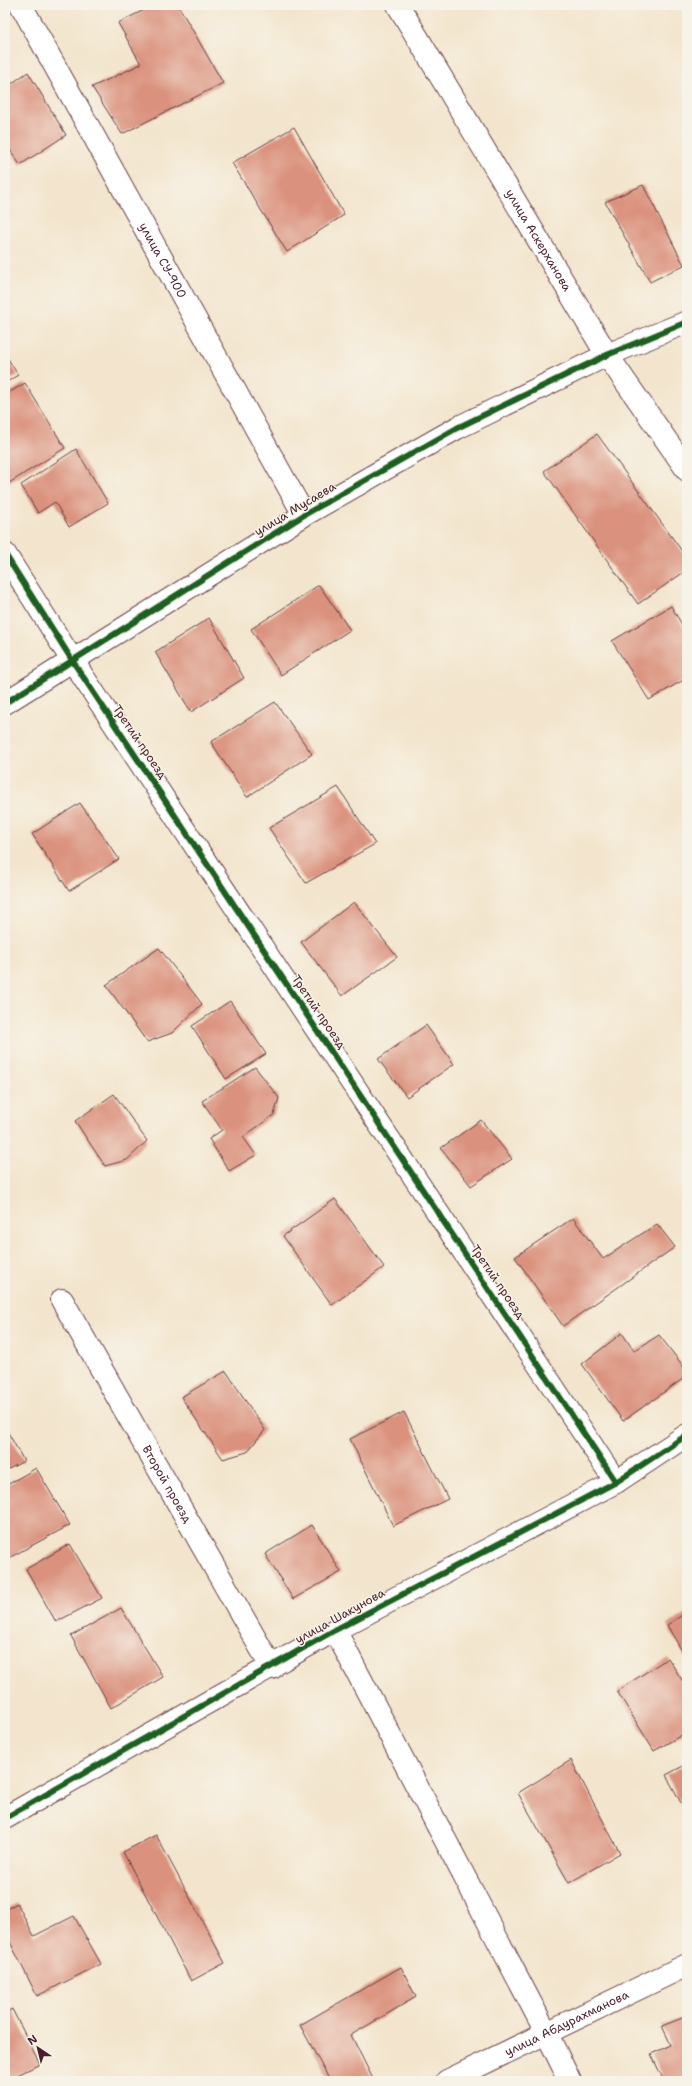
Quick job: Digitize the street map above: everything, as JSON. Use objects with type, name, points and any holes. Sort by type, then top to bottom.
[{"type":"street","name":"улица СУ-900","points":[[21,5],[304,515]]},
{"type":"street","name":"улица Аскерханова","points":[[398,5],[607,355],[687,470]]},
{"type":"street","name":"улица Мусаева","points":[[5,703],[304,515],[457,428],[607,355],[687,322]]},
{"type":"street","name":"Третий проезд","points":[[5,554],[72,660],[616,1482]]},
{"type":"street","name":"Второй проезд","points":[[62,1300],[272,1668]]},
{"type":"street","name":"улица Шакунова","points":[[5,1818],[272,1668],[335,1630],[616,1482],[687,1436]]},
{"type":"street","points":[[335,1630],[547,2034],[570,2081]]},
{"type":"street","name":"улица Абдурахманова","points":[[447,2081],[547,2034],[687,1965]]},
{"type":"building","points":[[154,5],[178,5],[223,83],[122,134],[92,87],[141,64],[118,23]]},
{"type":"building","points":[[28,72],[66,135],[20,165],[5,142],[5,88]]},
{"type":"building","points":[[294,127],[344,215],[287,252],[232,163]]},
{"type":"building","points":[[643,185],[684,265],[650,282],[605,202]]},
{"type":"building","points":[[5,354],[18,375],[5,383]]},
{"type":"building","points":[[25,383],[65,448],[9,483],[5,477],[5,395]]},
{"type":"building","points":[[597,434],[687,558],[687,570],[638,604],[544,471]]},
{"type":"building","points":[[76,449],[108,503],[69,527],[55,502],[38,513],[21,485]]},
{"type":"building","points":[[319,585],[350,630],[281,675],[251,629]]},
{"type":"building","points":[[671,606],[687,633],[687,678],[649,700],[612,641]]},
{"type":"building","points":[[209,618],[244,678],[191,712],[155,652]]},
{"type":"building","points":[[275,702],[312,754],[247,797],[211,742]]},
{"type":"building","points":[[338,787],[375,844],[306,883],[269,828]]},
{"type":"building","points":[[80,803],[119,859],[69,891],[32,834]]},
{"type":"building","points":[[354,902],[397,957],[342,996],[301,942]]},
{"type":"building","points":[[159,948],[202,1004],[172,1033],[147,1042],[106,985]]},
{"type":"building","points":[[230,1001],[266,1054],[226,1079],[192,1026]]},
{"type":"building","points":[[426,1025],[454,1064],[407,1097],[378,1059]]},
{"type":"building","points":[[255,1067],[279,1098],[274,1115],[243,1137],[256,1155],[229,1171],[209,1139],[222,1130],[202,1101]]},
{"type":"building","points":[[114,1094],[147,1141],[127,1160],[105,1166],[75,1121]]},
{"type":"building","points":[[481,1120],[512,1159],[471,1186],[441,1148]]},
{"type":"building","points":[[335,1199],[384,1267],[332,1305],[283,1236]]},
{"type":"building","points":[[573,1218],[603,1259],[657,1224],[675,1247],[563,1326],[515,1257]]},
{"type":"building","points":[[622,1333],[634,1351],[659,1335],[687,1371],[687,1376],[623,1421],[582,1364]]},
{"type":"building","points":[[226,1371],[265,1430],[247,1452],[223,1459],[181,1397]]},
{"type":"building","points":[[404,1412],[448,1499],[393,1526],[350,1439]]},
{"type":"building","points":[[5,1427],[24,1461],[5,1471]]},
{"type":"building","points":[[36,1468],[70,1525],[5,1560],[5,1486]]},
{"type":"building","points":[[312,1525],[341,1572],[293,1599],[265,1554]]},
{"type":"building","points":[[70,1544],[102,1598],[56,1622],[26,1569]]},
{"type":"building","points":[[121,1608],[163,1677],[111,1708],[71,1636]]},
{"type":"building","points":[[687,1612],[687,1660],[667,1625]]},
{"type":"building","points":[[668,1658],[687,1688],[687,1732],[654,1751],[617,1691]]},
{"type":"building","points":[[571,1760],[620,1853],[569,1883],[518,1793]]},
{"type":"building","points":[[687,1764],[687,1814],[666,1775]]},
{"type":"building","points":[[156,1835],[225,1963],[191,1981],[123,1852]]},
{"type":"building","points":[[17,1903],[34,1936],[74,1916],[101,1964],[37,1996],[5,1932],[5,1910]]},
{"type":"building","points":[[401,1967],[416,1997],[351,2035],[374,2081],[330,2081],[300,2025]]},
{"type":"building","points":[[12,2009],[40,2064],[5,2081],[5,2013]]},
{"type":"building","points":[[687,2016],[687,2081],[664,2081],[651,2054],[671,2045],[662,2026]]},
{"type":"cycle path","points":[[5,703],[304,515],[457,428],[607,355],[687,322]]},
{"type":"cycle path","points":[[5,554],[72,660],[616,1482]]},
{"type":"cycle path","points":[[5,1818],[335,1630],[616,1482],[687,1435]]}]
